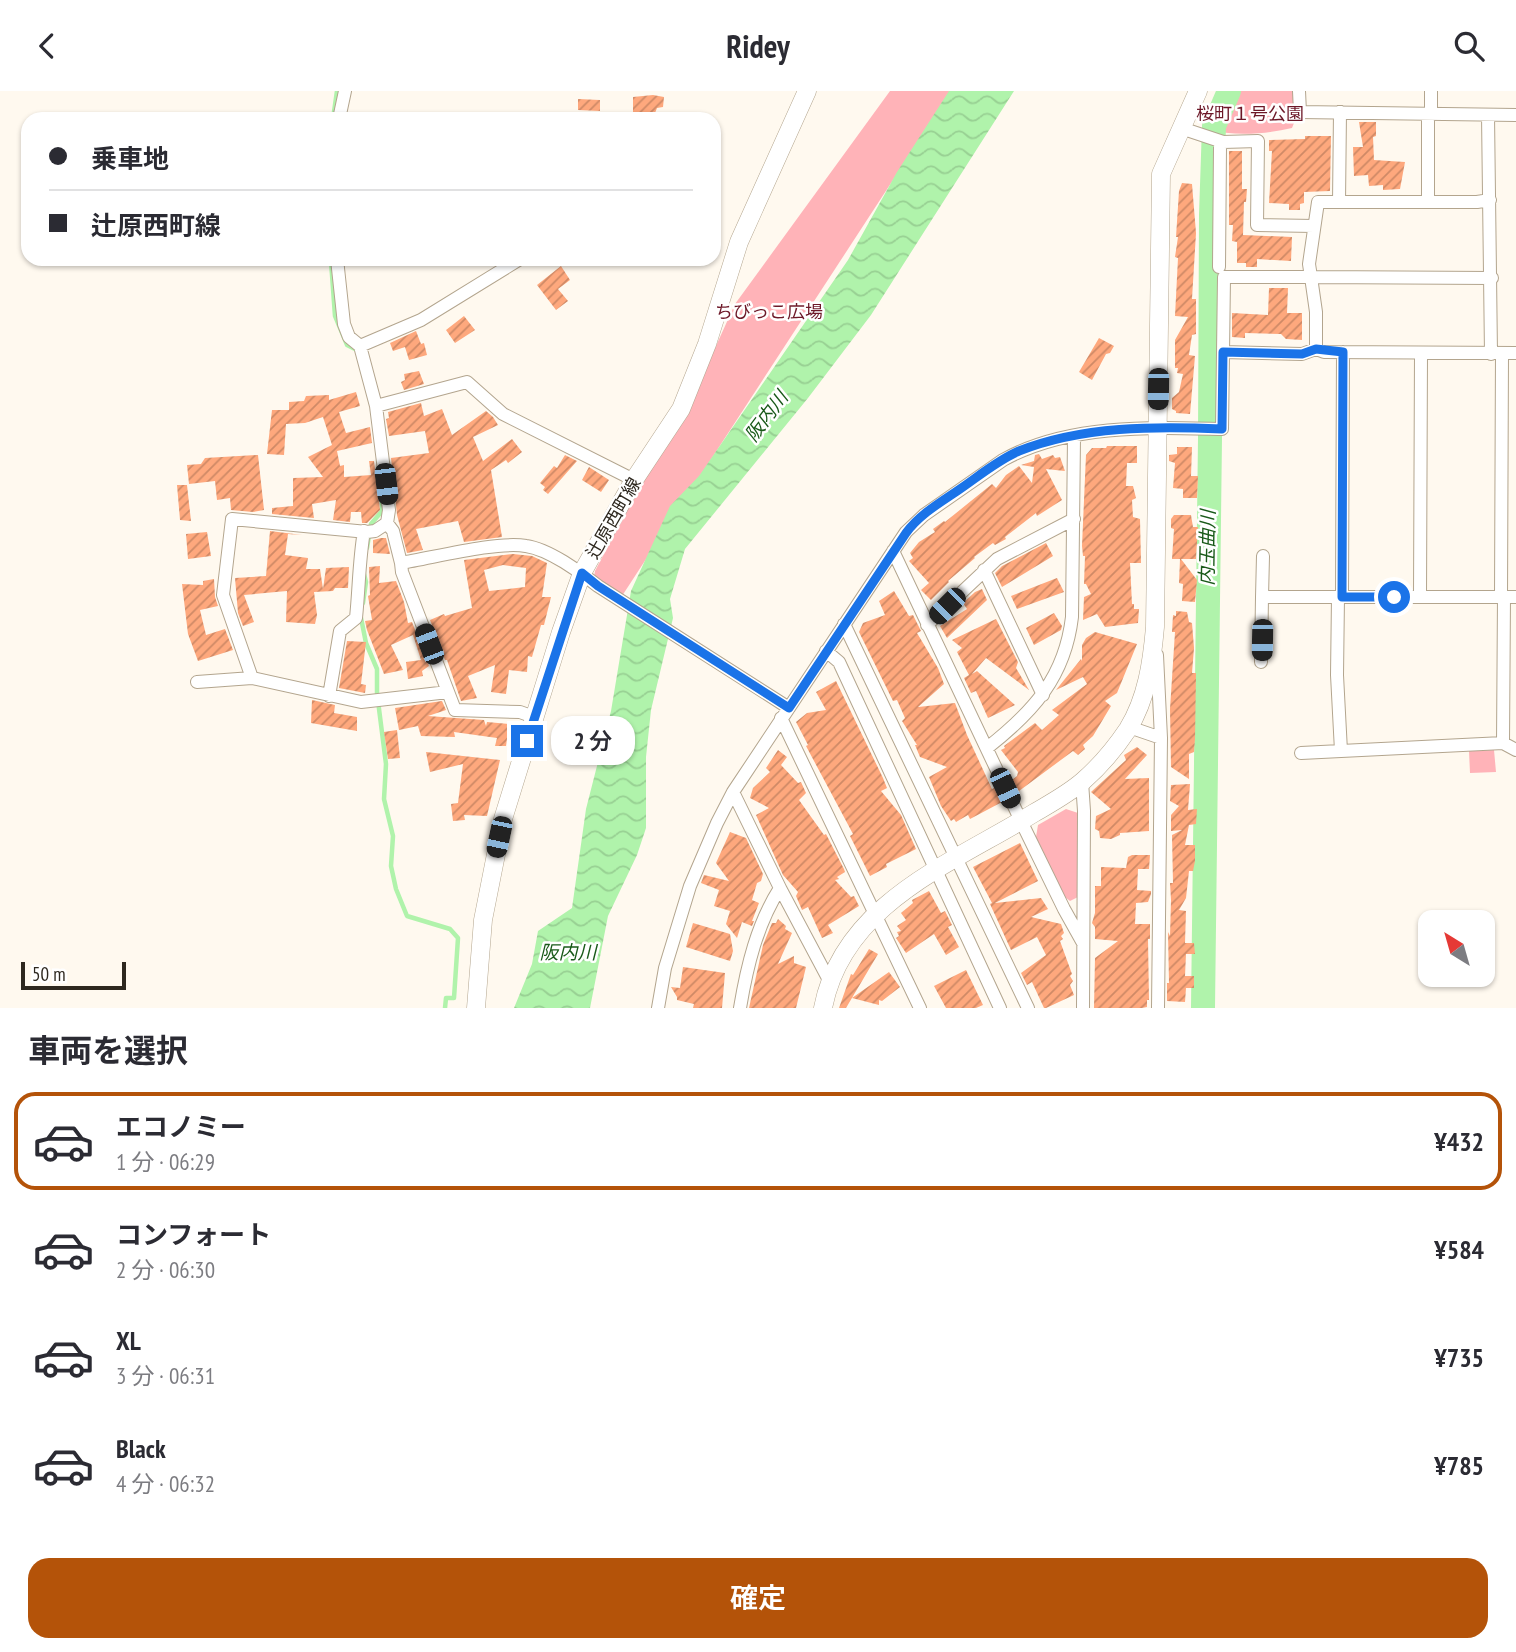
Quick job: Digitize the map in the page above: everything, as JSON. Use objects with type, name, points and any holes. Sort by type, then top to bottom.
[{"type":"street","points":[[341,112],[345,91]]},
{"type":"street","name":"辻原西町線","points":[[476,1008],[483,920],[503,819],[582,573],[634,480],[681,409],[707,344],[739,242],[807,91]]},
{"type":"street","points":[[1158,1008],[1161,738],[1156,627],[1161,174],[1198,91]]},
{"type":"street","points":[[1299,91],[1300,112],[1516,115]]},
{"type":"street","points":[[1428,202],[1431,91]]},
{"type":"street","points":[[1339,202],[1340,112]]},
{"type":"street","points":[[1488,115],[1492,278],[1510,675],[1503,743]]},
{"type":"street","points":[[1181,128],[1222,141],[1258,141],[1257,225],[1314,226]]},
{"type":"street","points":[[1219,267],[1222,141]]},
{"type":"street","points":[[1316,349],[1316,312],[1309,264],[1318,202],[1490,199]]},
{"type":"street","points":[[338,266],[344,324],[349,337],[360,345],[376,406],[389,510],[387,523],[393,531],[402,572],[455,710],[520,712],[534,717]]},
{"type":"street","points":[[360,345],[421,320],[509,266]]},
{"type":"street","points":[[658,1008],[664,968],[690,886],[733,792],[914,523],[984,472],[1019,452],[1103,432],[1157,428],[1221,429],[1224,277],[1492,278]]},
{"type":"street","points":[[1223,352],[1302,354],[1316,349],[1343,352],[1516,353]]},
{"type":"street","points":[[1340,751],[1337,675],[1343,352]]},
{"type":"street","points":[[1420,597],[1421,352]]},
{"type":"street","points":[[376,406],[467,382],[503,415],[634,480]]},
{"type":"street","points":[[987,748],[1017,725],[1043,695],[1059,667],[1070,633],[1074,437]]},
{"type":"street","points":[[252,678],[223,595],[232,519],[369,531],[387,523]]},
{"type":"street","points":[[927,625],[984,570],[1011,550],[1074,519]]},
{"type":"street","points":[[329,696],[340,631],[356,618],[360,586],[359,564],[369,531]]},
{"type":"street","points":[[401,563],[501,545],[528,546],[582,573],[598,586],[723,665],[785,713],[916,1006]]},
{"type":"street","points":[[893,551],[1021,821],[1083,943]]},
{"type":"street","points":[[1261,662],[1263,556]]},
{"type":"street","points":[[984,570],[1043,695]]},
{"type":"street","points":[[1262,597],[1507,596]]},
{"type":"street","points":[[844,624],[1028,1008]]},
{"type":"street","points":[[823,1008],[830,982],[860,930],[875,913],[935,869],[1021,821],[1082,782],[1129,727],[1149,674],[1156,627]]},
{"type":"street","points":[[826,651],[839,662],[1000,1008]]},
{"type":"street","points":[[197,682],[252,678],[361,702],[448,692]]},
{"type":"street","points":[[1129,727],[1161,738]]},
{"type":"street","points":[[1301,753],[1503,743],[1516,750]]},
{"type":"street","points":[[1082,782],[1083,1008]]},
{"type":"street","points":[[733,792],[779,888],[830,982]]},
{"type":"street","points":[[740,1008],[748,966],[768,906],[779,888]]},
{"type":"green space","name":"ちびっこ広場","points":[[890,91],[951,91],[622,596],[594,577],[595,571],[637,491],[686,418],[735,304]]},
{"type":"green space","name":"桜町１号公園","points":[[1219,91],[1294,91],[1296,118],[1292,128],[1250,134],[1207,129],[1203,122]]},
{"type":"green space","points":[[1494,750],[1496,772],[1470,773],[1469,751]]},
{"type":"green space","points":[[1066,809],[1078,813],[1078,897],[1070,901],[1065,897],[1036,837],[1038,825]]},
{"type":"water","name":"阪内川","points":[[949,91],[1014,91],[871,315],[808,398],[685,549],[670,599],[673,618],[651,710],[646,757],[646,828],[637,855],[608,916],[590,1008],[514,1008],[532,964],[538,931],[572,908],[586,809],[611,711],[631,591],[670,506],[699,476],[848,260],[897,172]]},
{"type":"building","points":[[633,97],[664,97],[663,107],[657,108],[655,112],[633,112]]},
{"type":"building","points":[[578,99],[600,100],[600,111],[578,110]]},
{"type":"building","points":[[1359,122],[1376,122],[1376,136],[1373,137],[1374,160],[1405,162],[1400,189],[1383,190],[1383,185],[1369,186],[1368,175],[1354,176],[1353,147],[1363,147]]},
{"type":"building","points":[[1305,136],[1331,136],[1330,191],[1304,192],[1304,203],[1300,204],[1300,210],[1289,210],[1289,204],[1269,203],[1272,151],[1269,151],[1269,140],[1305,139]]},
{"type":"building","points":[[1229,151],[1242,151],[1242,189],[1247,189],[1243,235],[1292,237],[1291,261],[1257,259],[1257,267],[1246,267],[1246,263],[1237,263],[1237,242],[1232,241],[1233,225],[1229,225]]},
{"type":"building","points":[[1182,183],[1192,184],[1196,233],[1192,299],[1196,299],[1196,334],[1192,335],[1189,355],[1195,356],[1190,414],[1176,413],[1172,409],[1172,398],[1179,392],[1183,374],[1177,373],[1178,368],[1175,368],[1175,340],[1188,317],[1175,316],[1178,258],[1175,257],[1176,237]]},
{"type":"building","points":[[561,266],[570,280],[558,289],[568,301],[556,310],[537,285]]},
{"type":"building","points":[[1269,288],[1288,288],[1287,313],[1302,313],[1302,340],[1286,339],[1281,334],[1245,333],[1245,338],[1232,337],[1232,313],[1268,315]]},
{"type":"building","points":[[464,316],[475,330],[455,343],[446,330]]},
{"type":"building","points":[[416,331],[421,344],[424,343],[427,355],[409,360],[405,347],[393,351],[390,343]]},
{"type":"building","points":[[1099,338],[1114,346],[1110,353],[1106,354],[1092,380],[1079,372]]},
{"type":"building","points":[[419,371],[424,384],[404,390],[401,382],[405,380],[404,374]]},
{"type":"building","points":[[356,392],[360,406],[339,412],[346,433],[370,427],[372,443],[337,451],[340,466],[344,465],[344,477],[371,475],[369,461],[374,461],[380,510],[367,523],[362,523],[361,512],[351,512],[350,522],[333,520],[336,500],[312,504],[314,518],[272,514],[272,508],[293,506],[293,478],[323,477],[308,457],[332,445],[323,417],[305,423],[286,424],[284,455],[267,454],[272,410],[289,410],[289,402],[304,401],[306,396],[329,395],[329,400]]},
{"type":"building","points":[[421,403],[424,416],[442,409],[452,435],[486,411],[493,417],[498,425],[473,437],[483,461],[512,439],[522,452],[508,463],[506,460],[491,470],[502,537],[464,542],[458,521],[416,529],[423,550],[407,553],[397,515],[391,458],[429,453],[425,431],[389,436],[386,419],[389,418],[388,412]]},
{"type":"building","points":[[1137,446],[1137,463],[1127,463],[1126,486],[1133,486],[1136,498],[1132,500],[1133,517],[1140,519],[1141,563],[1130,563],[1132,604],[1134,609],[1139,609],[1138,623],[1105,627],[1097,614],[1083,620],[1084,597],[1091,594],[1084,584],[1085,556],[1082,546],[1086,455],[1092,448]]},
{"type":"building","points":[[1177,447],[1192,447],[1191,476],[1198,476],[1197,498],[1183,498],[1183,489],[1173,488],[1175,463],[1169,461],[1169,455],[1177,454]]},
{"type":"building","points":[[1039,454],[1042,459],[1053,455],[1055,458],[1060,457],[1065,471],[1046,469],[1062,500],[1037,516],[1036,513],[1005,537],[1006,539],[995,545],[993,543],[974,557],[931,600],[921,590],[929,583],[909,561],[913,558],[910,553],[919,542],[935,532],[933,529],[992,484],[996,488],[1006,475],[1019,466],[1032,483],[1034,467],[1021,465],[1034,461],[1035,455]]},
{"type":"building","points":[[258,455],[264,510],[231,510],[230,498],[217,500],[215,481],[189,484],[187,465],[201,464],[205,458]]},
{"type":"building","points":[[565,455],[577,461],[548,494],[540,483],[554,466],[557,468]]},
{"type":"building","points":[[589,467],[609,480],[601,492],[582,480]]},
{"type":"building","points":[[177,485],[187,485],[191,521],[180,520]]},
{"type":"building","points":[[1174,515],[1191,515],[1193,527],[1198,527],[1196,559],[1181,559],[1197,580],[1195,602],[1182,601],[1183,584],[1179,583],[1180,559],[1172,559],[1174,529],[1171,528],[1171,519]]},
{"type":"building","points":[[270,531],[302,535],[288,534],[285,555],[308,558],[306,569],[320,569],[323,589],[326,568],[349,567],[348,588],[314,592],[317,615],[315,624],[286,622],[287,591],[244,595],[254,622],[243,626],[238,613],[235,578],[266,576]]},
{"type":"building","points":[[207,532],[211,556],[188,559],[186,534]]},
{"type":"building","points":[[386,538],[390,554],[373,553],[373,540]]},
{"type":"building","points":[[1046,543],[1053,556],[1002,587],[995,573],[1002,566]]},
{"type":"building","points":[[513,554],[532,556],[547,563],[542,597],[551,597],[532,657],[528,656],[527,672],[509,670],[506,694],[491,692],[495,665],[468,676],[477,698],[461,701],[430,620],[472,608],[464,560]],"holes":[[[503,565],[526,568],[525,587],[489,591],[484,570]]]},
{"type":"building","points":[[380,566],[379,583],[396,581],[408,623],[412,622],[429,666],[422,671],[423,676],[408,679],[406,662],[421,660],[413,635],[391,645],[403,670],[384,674],[365,621],[372,620],[368,596],[369,567]]},
{"type":"building","points":[[1057,578],[1064,592],[1017,609],[1011,596]]},
{"type":"building","points":[[214,579],[218,606],[200,610],[206,635],[225,629],[233,650],[198,661],[188,634],[182,584],[203,585],[203,581]]},
{"type":"building","points":[[982,589],[987,600],[947,638],[940,626],[967,609],[963,603]]},
{"type":"building","points":[[894,591],[909,616],[913,615],[921,631],[917,633],[938,668],[944,684],[918,707],[955,703],[992,789],[994,788],[1002,802],[970,819],[968,815],[956,822],[954,819],[951,821],[941,806],[929,777],[947,767],[920,757],[917,745],[902,721],[905,718],[897,700],[893,701],[859,632],[863,623],[885,615],[879,601]]},
{"type":"building","points":[[1176,611],[1187,612],[1189,622],[1192,623],[1192,673],[1196,673],[1195,739],[1194,752],[1189,754],[1189,779],[1171,767],[1170,709],[1175,632],[1172,632],[1173,615],[1176,616]]},
{"type":"building","points":[[1054,613],[1062,626],[1061,630],[1034,645],[1026,628]]},
{"type":"building","points":[[996,619],[1018,662],[1016,668],[1029,690],[986,658],[972,674],[977,671],[1015,705],[988,718],[976,691],[971,693],[964,678],[969,675],[957,652],[962,648],[952,640]]},
{"type":"building","points":[[1095,632],[1137,644],[1117,693],[1105,701],[1111,706],[1093,736],[1083,745],[1085,749],[1078,755],[1073,751],[1019,791],[1012,780],[1018,772],[1001,750],[1035,723],[1042,730],[1059,715],[1052,710],[1087,684],[1083,677],[1056,690],[1081,659],[1082,661],[1082,645],[1086,638]]},
{"type":"building","points":[[347,641],[366,642],[361,684],[366,685],[365,693],[339,688]]},
{"type":"building","points":[[836,681],[883,778],[887,788],[881,791],[901,815],[916,849],[886,864],[887,867],[870,876],[850,836],[853,834],[796,722],[807,713],[826,710],[816,692]]},
{"type":"building","points":[[312,700],[335,705],[334,713],[357,717],[357,731],[311,723]]},
{"type":"building","points":[[442,701],[446,710],[428,716],[484,720],[486,726],[487,722],[509,724],[506,746],[495,746],[497,738],[454,732],[455,737],[421,736],[418,726],[399,730],[395,708]]},
{"type":"building","points":[[397,730],[400,758],[388,759],[384,732]]},
{"type":"building","points":[[1137,747],[1147,755],[1125,779],[1149,778],[1149,831],[1120,833],[1111,839],[1100,838],[1099,831],[1095,829],[1096,816],[1111,809],[1091,792],[1126,760],[1124,755]]},
{"type":"building","points":[[778,750],[787,757],[781,765],[798,783],[801,782],[806,793],[799,800],[824,835],[826,834],[844,869],[845,872],[835,880],[851,897],[854,896],[859,906],[828,925],[833,933],[822,938],[808,907],[802,910],[796,896],[798,892],[783,875],[756,815],[769,808],[750,798],[753,788],[770,772],[766,768]]},
{"type":"building","points":[[426,752],[500,760],[487,816],[464,815],[465,820],[453,821],[451,804],[458,803],[463,764],[430,772]]},
{"type":"building","points":[[1190,784],[1188,810],[1197,809],[1196,824],[1189,825],[1185,845],[1195,845],[1195,861],[1193,871],[1189,871],[1186,898],[1179,910],[1186,911],[1185,943],[1194,943],[1195,954],[1186,954],[1185,976],[1194,976],[1194,988],[1186,988],[1185,1002],[1167,1001],[1170,883],[1173,883],[1172,835],[1182,830],[1171,831],[1171,815],[1179,806],[1170,801],[1171,785]]},
{"type":"building","points":[[730,832],[746,838],[763,874],[752,900],[759,903],[752,926],[742,922],[737,938],[726,924],[730,911],[714,906],[719,890],[701,883],[704,875],[729,881],[716,863]]},
{"type":"building","points":[[1020,843],[1038,881],[995,903],[1041,898],[1048,909],[1031,917],[1061,924],[1064,933],[1060,941],[1072,974],[1070,976],[1073,981],[1070,985],[1074,995],[1046,1008],[1032,982],[1027,985],[1021,973],[1046,955],[1037,937],[1011,950],[990,904],[992,903],[973,867]]},
{"type":"building","points":[[1150,855],[1149,869],[1138,869],[1137,890],[1151,891],[1151,894],[1148,902],[1136,903],[1135,924],[1150,924],[1149,1000],[1147,1007],[1142,1008],[1094,1008],[1095,958],[1118,941],[1095,939],[1095,927],[1092,923],[1095,913],[1095,886],[1101,886],[1101,867],[1126,868],[1128,857]]},
{"type":"building","points":[[929,891],[941,913],[945,911],[952,925],[948,927],[959,947],[946,955],[934,934],[906,953],[896,938],[899,936],[897,932],[901,931],[897,926],[906,920],[901,913],[913,903],[912,900]]},
{"type":"building","points":[[778,919],[786,926],[785,929],[792,933],[778,964],[794,956],[794,963],[806,967],[796,1008],[749,1008],[763,945],[772,923],[776,923]]},
{"type":"building","points":[[693,923],[730,934],[733,951],[730,961],[686,947]]},
{"type":"building","points":[[869,949],[878,954],[846,1008],[839,1008],[851,974],[853,975]]},
{"type":"building","points":[[683,967],[725,973],[722,1008],[693,1008],[694,1004],[677,1000],[671,987],[680,988]]},
{"type":"building","points":[[966,970],[983,1005],[976,1008],[946,1008],[934,986]]},
{"type":"building","points":[[889,972],[900,987],[882,1001],[879,1000],[879,1005],[852,998]]},
{"type":"waterway","points":[[334,112],[337,91]]},
{"type":"waterway","name":"内玉曲川","points":[[1203,1008],[1211,215],[1214,126],[1229,91]]},
{"type":"waterway","points":[[331,266],[335,316],[347,345],[355,349]]},
{"type":"waterway","points":[[367,548],[371,524],[382,511],[382,499]]},
{"type":"waterway","points":[[363,603],[366,582],[364,574]]},
{"type":"waterway","points":[[361,618],[366,643],[377,669],[377,693],[386,764],[384,799],[393,836],[391,866],[396,889],[407,916],[450,929],[458,938],[454,998],[446,998],[445,1008]]},
{"type":"route","points":[[527,741],[582,573],[598,586],[789,708],[914,523],[1003,460],[1047,443],[1133,429],[1222,429],[1223,352],[1302,354],[1316,349],[1343,352],[1342,597],[1394,597]]}]
